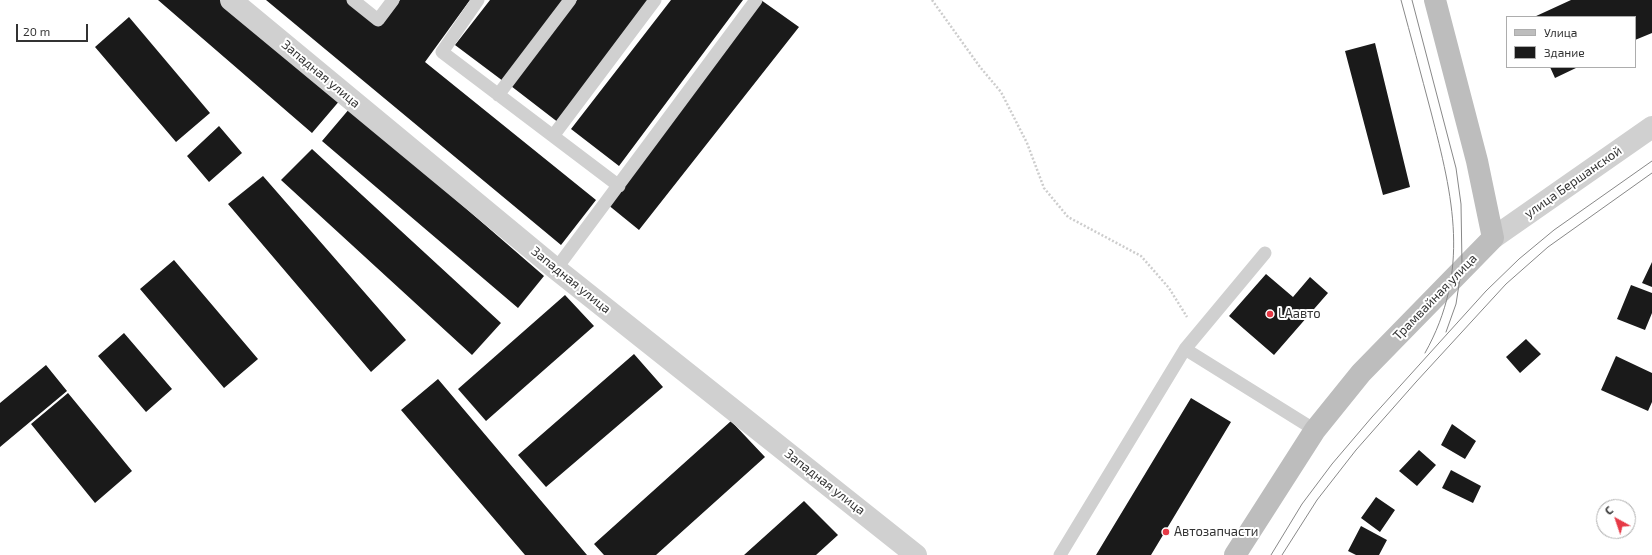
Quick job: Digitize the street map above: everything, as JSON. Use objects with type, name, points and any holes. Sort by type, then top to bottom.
[{"type":"street","name":"Западная улица","points":[[231,0],[556,269],[916,555]]},
{"type":"street","points":[[1435,0],[1477,161],[1493,238]]},
{"type":"street","name":"улица Бершанской","points":[[1493,238],[1652,127]]},
{"type":"street","name":"Трамвайная улица","points":[[1235,555],[1315,430],[1361,372],[1493,238]]},
{"type":"lane","points":[[353,0],[378,20],[393,0]]},
{"type":"lane","points":[[478,0],[442,52],[618,186]]},
{"type":"lane","points":[[498,95],[570,0]]},
{"type":"lane","points":[[553,136],[654,0]]},
{"type":"lane","points":[[556,269],[756,0]]},
{"type":"lane","points":[[1060,555],[1185,349],[1266,253]]},
{"type":"lane","points":[[1185,349],[1315,430]]},
{"type":"path","points":[[932,0],[980,67],[1001,92],[1027,143],[1044,188],[1068,217],[1141,256],[1169,288],[1198,334]]},
{"type":"building","points":[[158,0],[222,0],[341,99],[312,133]]},
{"type":"building","points":[[266,0],[351,0],[381,23],[400,0],[470,0],[425,62],[596,200],[561,245]]},
{"type":"building","points":[[490,0],[563,0],[503,81],[455,45]]},
{"type":"building","points":[[577,0],[650,0],[559,123],[511,86]]},
{"type":"building","points":[[671,0],[743,0],[619,166],[571,129]]},
{"type":"building","points":[[761,0],[799,27],[639,230],[607,204]]},
{"type":"building","points":[[1571,0],[1652,0],[1652,33],[1636,40],[1636,16],[1536,16]]},
{"type":"building","points":[[129,17],[210,113],[176,142],[95,47]]},
{"type":"building","points":[[1375,43],[1410,187],[1383,195],[1345,51]]},
{"type":"building","points":[[1550,68],[1576,68],[1555,78]]},
{"type":"building","points":[[350,108],[544,276],[518,308],[322,141]]},
{"type":"building","points":[[219,126],[242,153],[209,182],[187,156]]},
{"type":"building","points":[[312,149],[501,323],[472,355],[281,180]]},
{"type":"building","points":[[263,176],[406,340],[371,372],[228,204]]},
{"type":"building","points":[[174,260],[258,359],[224,388],[140,289]]},
{"type":"building","points":[[1652,262],[1652,287],[1642,283]]},
{"type":"building","name":"LAавто","points":[[1266,274],[1293,297],[1310,277],[1328,293],[1274,355],[1229,316]]},
{"type":"building","points":[[1631,285],[1652,293],[1652,313],[1645,330],[1617,319]]},
{"type":"building","points":[[565,295],[594,326],[486,421],[458,389]]},
{"type":"building","points":[[124,333],[172,389],[146,412],[98,356]]},
{"type":"building","points":[[1526,339],[1541,354],[1520,373],[1506,357]]},
{"type":"building","points":[[634,354],[663,387],[546,487],[518,455]]},
{"type":"building","points":[[1616,356],[1652,373],[1652,402],[1648,411],[1601,390]]},
{"type":"building","points":[[46,365],[67,391],[0,447],[0,403]]},
{"type":"building","points":[[438,379],[587,555],[525,555],[401,410]]},
{"type":"building","points":[[68,393],[132,471],[95,503],[31,424]]},
{"type":"building","points":[[1191,398],[1231,422],[1151,555],[1096,555]]},
{"type":"building","points":[[731,421],[765,457],[656,555],[604,555],[594,544]]},
{"type":"building","points":[[1452,424],[1476,441],[1465,459],[1441,445]]},
{"type":"building","points":[[1419,450],[1436,465],[1417,486],[1399,471]]},
{"type":"building","points":[[1451,470],[1481,486],[1473,503],[1442,488]]},
{"type":"building","points":[[1376,497],[1395,510],[1380,532],[1361,518]]},
{"type":"building","points":[[804,501],[838,535],[816,555],[744,555]]},
{"type":"building","points":[[1361,526],[1387,540],[1379,555],[1356,555],[1348,551]]},
{"type":"tram line","points":[[1401,0],[1439,143],[1451,204],[1454,234],[1453,263],[1448,293],[1439,323],[1425,353]]},
{"type":"tram line","points":[[1412,0],[1456,168],[1461,204],[1462,265],[1456,304],[1446,332]]},
{"type":"tram line","points":[[1271,555],[1302,504],[1332,464],[1372,417],[1486,291],[1519,259],[1554,230],[1652,161]]},
{"type":"tram line","points":[[1282,555],[1317,500],[1356,450],[1506,284],[1548,247],[1652,173]]},
{"type":"place","name":"LAавто","points":[[1270,314]]},
{"type":"place","name":"Автозапчасти","points":[[1166,532]]}]
